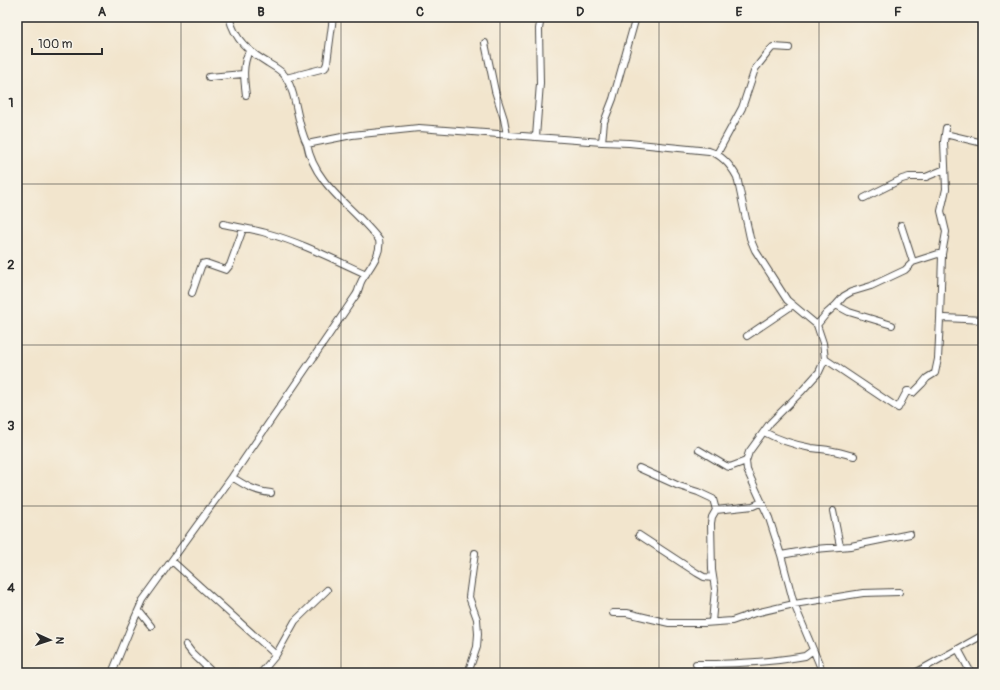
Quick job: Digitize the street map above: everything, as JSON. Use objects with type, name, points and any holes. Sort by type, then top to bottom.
[{"type":"street","points":[[112,673],[143,600],[232,477],[356,295],[361,281],[379,252],[380,240],[326,184],[311,161],[290,85],[286,78],[279,70],[242,45],[231,25],[229,17]]},
{"type":"street","points":[[286,78],[325,68],[327,63],[333,17]]},
{"type":"street","points":[[536,137],[540,83],[539,29],[541,17]]},
{"type":"street","points":[[602,142],[604,122],[613,98],[636,17]]},
{"type":"street","points":[[485,43],[495,91],[504,119],[507,135]]},
{"type":"street","points":[[717,154],[742,108],[755,69],[773,47],[788,48]]},
{"type":"street","points":[[246,95],[243,74],[249,51]]},
{"type":"street","points":[[209,77],[243,74]]},
{"type":"street","points":[[307,144],[352,135],[419,128],[629,143],[709,151],[717,154],[733,168],[737,177],[750,238],[755,250],[781,293],[787,300],[817,325],[823,343],[825,359],[818,372],[801,392],[770,423],[749,452],[746,461],[747,470],[762,502],[781,555],[794,604],[823,673]]},
{"type":"street","points":[[825,359],[898,408],[907,392],[909,391],[913,393],[927,378],[935,373],[938,359],[942,254],[946,232],[941,211],[946,189],[944,142],[946,131],[983,143]]},
{"type":"street","points":[[864,198],[902,179],[909,177],[926,177],[945,169]]},
{"type":"street","points":[[223,224],[264,232],[295,242],[366,274]]},
{"type":"street","points":[[901,225],[913,262]]},
{"type":"street","points":[[192,293],[202,264],[206,263],[226,270],[230,265],[243,229]]},
{"type":"street","points":[[817,325],[844,296],[871,286],[905,270],[913,262],[934,254],[942,254]]},
{"type":"street","points":[[836,304],[855,314],[892,325]]},
{"type":"street","points":[[747,336],[794,305]]},
{"type":"street","points":[[940,319],[983,320]]},
{"type":"street","points":[[764,432],[793,443],[812,448],[834,451],[846,456],[854,456]]},
{"type":"street","points":[[699,450],[730,467],[746,461]]},
{"type":"street","points":[[639,468],[713,499],[716,510],[712,517],[711,523],[713,578],[716,589],[712,622]]},
{"type":"street","points":[[232,477],[249,489],[271,493]]},
{"type":"street","points":[[716,510],[753,506],[762,502]]},
{"type":"street","points":[[834,511],[840,546]]},
{"type":"street","points":[[781,555],[798,551],[851,546],[910,534]]},
{"type":"street","points":[[639,536],[704,578],[713,578]]},
{"type":"street","points":[[468,673],[477,647],[478,634],[477,619],[468,597],[475,553]]},
{"type":"street","points":[[172,561],[276,655]]},
{"type":"street","points":[[261,673],[276,655],[295,621],[327,590]]},
{"type":"street","points":[[613,613],[627,613],[670,623],[732,621],[755,613],[794,604],[862,593],[899,592]]},
{"type":"street","points":[[139,611],[151,626]]},
{"type":"street","points":[[915,673],[983,635]]},
{"type":"street","points":[[186,645],[192,653],[213,673]]},
{"type":"street","points":[[958,649],[971,673]]},
{"type":"street","points":[[696,664],[740,664],[757,662],[805,656],[814,650]]}]
